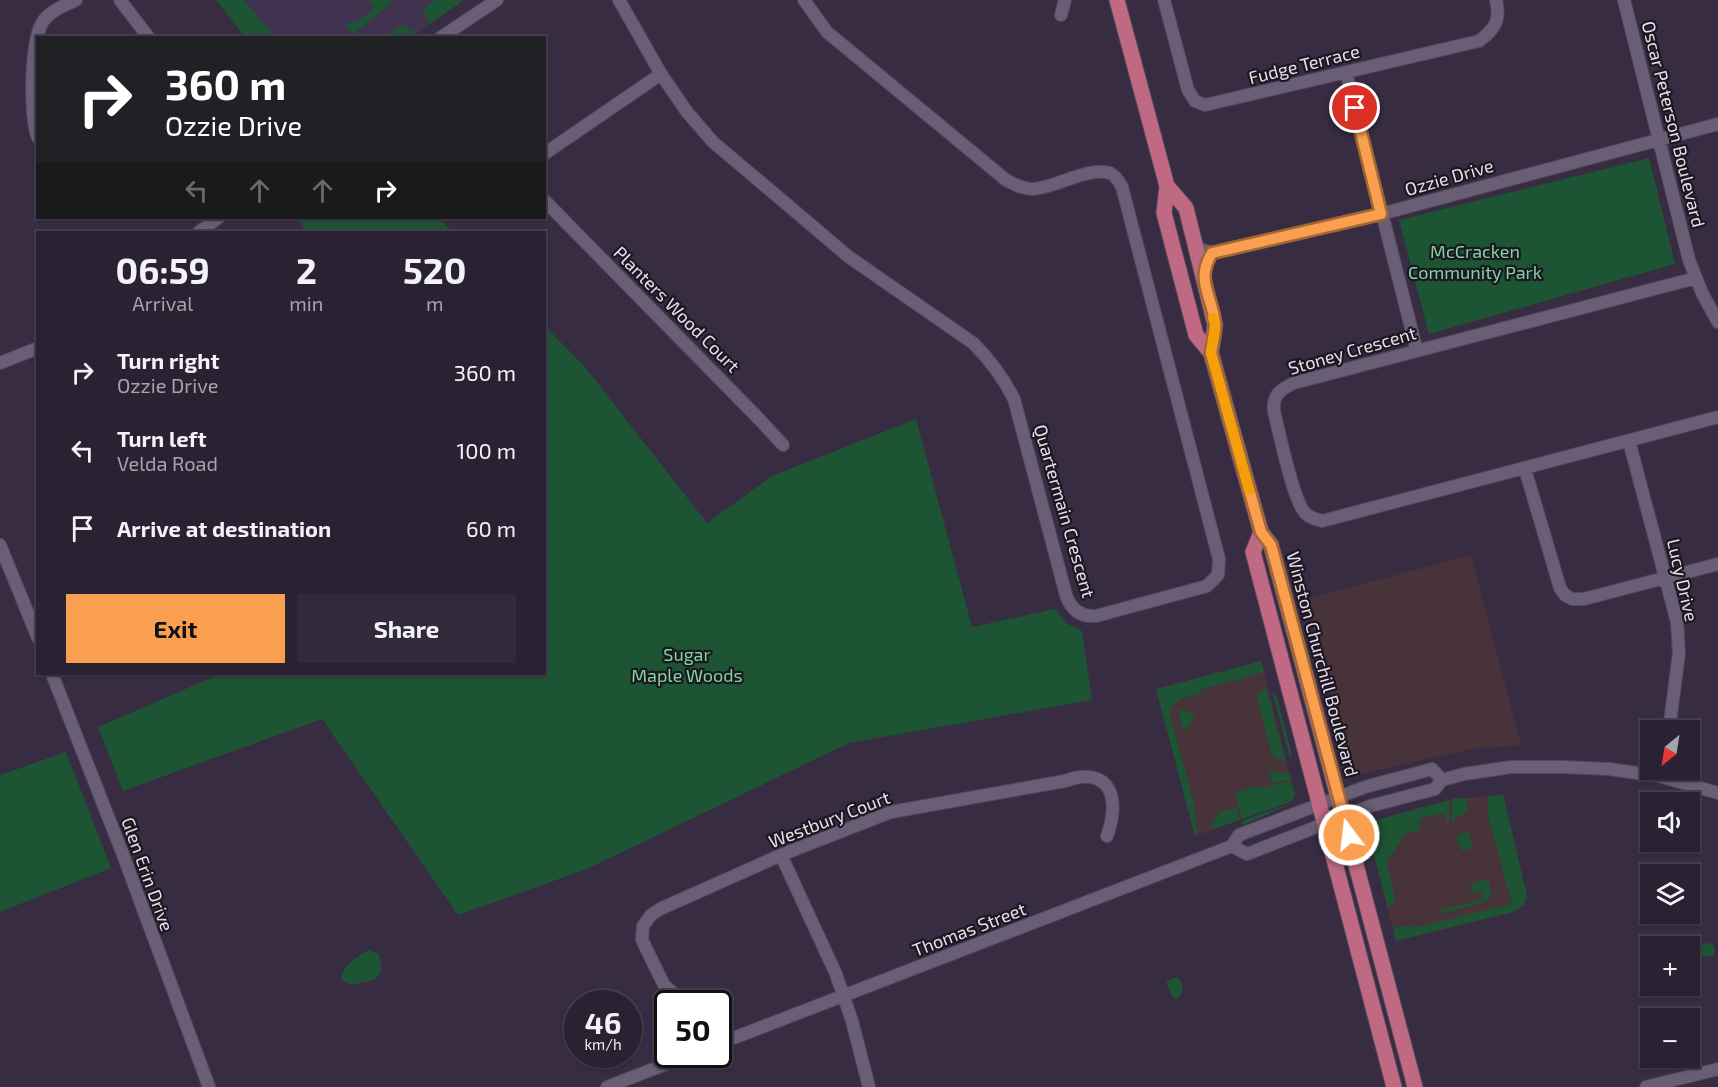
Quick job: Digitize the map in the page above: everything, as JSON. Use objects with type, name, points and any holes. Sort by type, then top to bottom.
[{"type":"main road","name":"Winston Churchill Boulevard","points":[[1117,0],[1167,186],[1164,213],[1196,335],[1211,353]]},
{"type":"main road","name":"Winston Churchill Boulevard","points":[[1167,186],[1186,208],[1215,325],[1211,353],[1261,532],[1271,545],[1415,1087]]},
{"type":"main road","name":"Winston Churchill Boulevard","points":[[1261,532],[1253,552],[1394,1087]]},
{"type":"street","points":[[38,36],[45,18],[76,0]]},
{"type":"street","points":[[120,0],[147,36]]},
{"type":"street","points":[[443,36],[497,0]]},
{"type":"street","name":"Quartermain Crescent","points":[[619,0],[661,74],[687,112],[713,142],[827,239],[973,343],[991,361],[1005,381],[1017,410],[1066,596],[1074,610],[1085,616],[1096,616],[1207,586],[1218,575],[1219,559],[1122,187],[1118,179],[1111,173],[1093,173],[1032,189],[1019,187],[1006,180],[827,32],[805,2]]},
{"type":"street","points":[[805,2],[820,0]]},
{"type":"street","points":[[1061,15],[1065,0]]},
{"type":"street","name":"Fudge Terrace","points":[[1164,0],[1188,90],[1194,101],[1205,105],[1479,40],[1490,32],[1496,23],[1499,11],[1496,0]]},
{"type":"street","name":"Oscar Peterson Boulevard","points":[[1624,0],[1689,260],[1718,322]]},
{"type":"street","points":[[36,55],[31,106],[36,129]]},
{"type":"street","points":[[1346,72],[1417,351]]},
{"type":"street","points":[[546,153],[661,74]]},
{"type":"street","name":"Ozzie Drive","points":[[1212,253],[1381,214],[1718,124]]},
{"type":"street","name":"Planters Wood Court","points":[[546,202],[783,445]]},
{"type":"street","points":[[200,231],[217,219]]},
{"type":"street","points":[[1195,245],[1212,253],[1206,262],[1203,275]]},
{"type":"street","name":"Stoney Crescent","points":[[1696,278],[1294,383],[1278,392],[1274,398],[1274,411],[1298,500],[1306,514],[1322,521],[1718,417]]},
{"type":"street","points":[[0,363],[36,349]]},
{"type":"street","name":"Lucy Drive","points":[[1629,441],[1677,622],[1679,653],[1670,720]]},
{"type":"street","points":[[1525,469],[1560,588],[1572,599],[1584,599],[1718,564]]},
{"type":"street","points":[[0,544],[36,633]]},
{"type":"street","name":"Glen Erin Drive","points":[[52,675],[122,852],[209,1087]]},
{"type":"street","name":"Thomas Street","points":[[1232,846],[1247,854],[1370,806],[1435,789],[1442,780],[1464,774],[1511,767],[1564,766],[1640,772]]},
{"type":"street","name":"Thomas Street","points":[[732,1039],[1232,846],[1239,835],[1365,787],[1432,770],[1442,780]]},
{"type":"street","name":"Westbury Court","points":[[670,990],[664,985],[642,940],[643,926],[651,915],[781,855],[891,812],[1065,781],[1080,776],[1095,777],[1107,786],[1113,803],[1113,816],[1107,836]]},
{"type":"street","name":"Thomas Street","points":[[1680,780],[1718,793]]},
{"type":"street","points":[[781,855],[836,974],[869,1087]]},
{"type":"street","points":[[607,1087],[656,1068]]},
{"type":"street","points":[[1646,1087],[1718,1069]]},
{"type":"shaded area","points":[[216,0],[460,0],[414,36],[243,36]]},
{"type":"shaded area","points":[[1471,555],[1521,745],[1471,749],[1362,774],[1358,773],[1350,765],[1306,599]]},
{"type":"shaded area","points":[[1261,661],[1295,795],[1292,801],[1195,836],[1156,689]]},
{"type":"shaded area","points":[[1503,795],[1527,895],[1524,905],[1517,911],[1396,941],[1370,840],[1374,839],[1371,823],[1449,800]]},
{"type":"green space","points":[[216,0],[244,0],[274,36],[244,36]]},
{"type":"green space","points":[[369,0],[392,0],[388,6],[353,34],[346,26],[352,21],[355,23],[374,8]]},
{"type":"green space","points":[[434,0],[464,0],[430,24],[423,12]]},
{"type":"green space","points":[[404,24],[404,27],[414,31],[415,36],[386,36]]},
{"type":"green space","name":"McCracken Community Park","points":[[1649,158],[1675,264],[1429,334],[1399,220]]},
{"type":"green space","points":[[297,219],[439,219],[452,231],[307,231]]},
{"type":"green space","name":"Sugar Maple Woods","points":[[546,327],[585,367],[707,523],[772,476],[916,419],[972,627],[1055,609],[1066,623],[1082,631],[1092,700],[849,743],[587,869],[458,915],[322,719],[123,791],[98,727],[218,675],[546,675]]},
{"type":"green space","points":[[1261,661],[1264,672],[1243,678],[1238,683],[1236,679],[1200,690],[1201,693],[1180,699],[1171,708],[1170,715],[1194,803],[1197,835],[1195,836],[1156,689]]},
{"type":"green space","points":[[1267,689],[1285,760],[1277,759],[1272,755],[1257,698],[1260,691]]},
{"type":"green space","points":[[1272,691],[1276,695],[1292,755],[1290,758]]},
{"type":"green space","points":[[1180,710],[1196,716],[1185,730],[1183,730],[1179,714]]},
{"type":"green space","points":[[66,752],[111,868],[0,912],[0,775]]},
{"type":"green space","points":[[1269,771],[1289,773],[1291,779],[1272,783]]},
{"type":"green space","points":[[1291,781],[1295,795],[1292,801],[1242,819],[1235,793],[1258,786],[1261,788]]},
{"type":"green space","points":[[1503,795],[1527,895],[1524,905],[1513,912],[1396,941],[1393,927],[1416,927],[1512,904],[1488,815],[1488,796]]},
{"type":"green space","points":[[1467,798],[1467,812],[1452,821],[1452,799]]},
{"type":"green space","points":[[1449,800],[1449,822],[1446,822],[1444,813],[1419,819],[1421,830],[1405,834],[1387,862],[1395,901],[1388,908],[1370,840],[1374,838],[1371,823]]},
{"type":"green space","points":[[1293,803],[1243,825],[1241,821]]},
{"type":"green space","points":[[1236,808],[1240,820],[1213,829],[1212,825],[1220,812]]},
{"type":"green space","points":[[1468,832],[1473,848],[1461,851],[1457,838],[1460,834]]},
{"type":"green space","points":[[1488,879],[1491,892],[1489,900],[1441,914],[1441,910],[1483,899],[1481,891],[1472,893],[1470,884]]},
{"type":"green space","points":[[1705,943],[1711,943],[1715,950],[1711,957],[1705,957],[1701,953],[1701,947]]},
{"type":"green space","points":[[369,950],[379,954],[382,970],[375,980],[351,985],[341,979],[348,965]]},
{"type":"green space","points":[[1177,977],[1182,988],[1178,999],[1173,998],[1166,981]]},
{"type":"slow traffic","points":[[1213,318],[1215,325],[1211,353],[1249,490]]},
{"type":"route","points":[[1349,835],[1271,545],[1261,532],[1211,353],[1215,325],[1203,275],[1206,262],[1212,253],[1381,214],[1355,108]]}]
